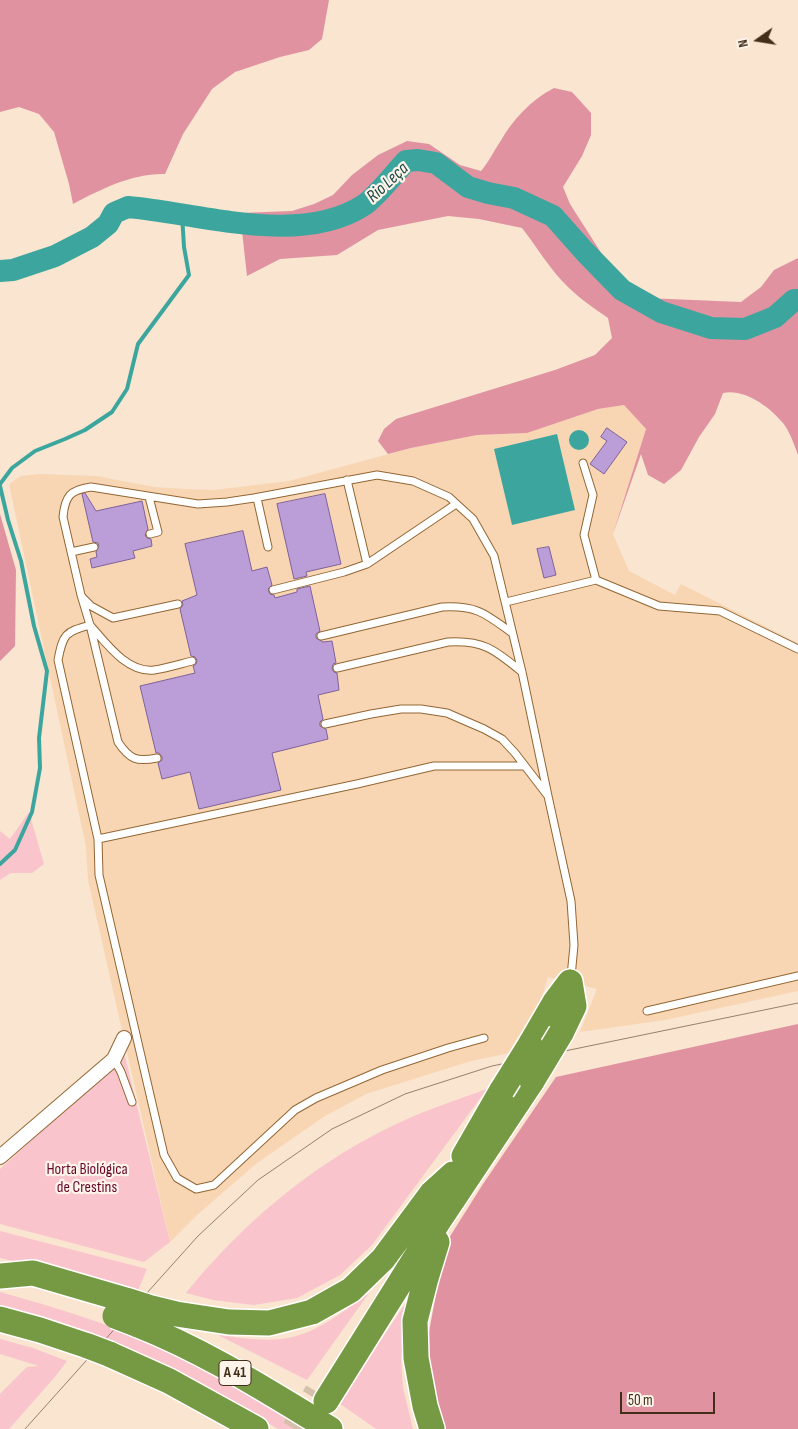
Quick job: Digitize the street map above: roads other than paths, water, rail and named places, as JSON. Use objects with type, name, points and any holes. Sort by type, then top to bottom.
[{"type":"highway","points":[[321,1396],[404,1256],[532,1080],[561,1033],[574,1006],[570,982]]},
{"type":"highway","points":[[432,1429],[424,1406],[416,1358],[415,1321],[434,1247],[457,1181],[502,1090],[555,1002],[570,982]]},
{"type":"highway","points":[[0,1276],[33,1273],[133,1312],[176,1314],[229,1322],[269,1322],[312,1312],[351,1290],[383,1259],[432,1194],[457,1181]]},
{"type":"highway","name":"A 41","points":[[0,1280],[60,1296],[133,1312],[178,1343],[250,1381],[330,1429]]},
{"type":"highway","name":"A 41","points":[[0,1319],[99,1350],[168,1381],[256,1429]]},
{"type":"street","points":[[0,1157],[114,1059],[131,1038]]},
{"type":"lane","points":[[583,463],[593,495],[584,535],[596,580]]},
{"type":"lane","points":[[157,758],[142,761],[133,758],[124,751],[118,742],[63,517],[64,505],[68,496],[79,489],[92,487],[198,504],[257,498],[377,475],[413,481],[449,497],[473,519],[494,556],[506,602],[571,901],[574,945],[570,982]]},
{"type":"lane","points":[[347,480],[367,564]]},
{"type":"lane","points":[[150,497],[158,532],[150,534]]},
{"type":"lane","points":[[257,498],[268,547]]},
{"type":"lane","points":[[273,590],[344,572],[367,564],[456,504]]},
{"type":"lane","points":[[71,552],[94,546]]},
{"type":"lane","points":[[506,602],[596,580],[659,606],[720,611],[798,649]]},
{"type":"lane","points":[[81,595],[91,606],[113,618],[178,604]]},
{"type":"lane","points":[[321,636],[442,607],[460,606],[484,612],[512,633]]},
{"type":"lane","points":[[90,625],[111,648],[136,668],[153,670],[192,661]]},
{"type":"lane","points":[[90,625],[72,630],[62,640],[58,660],[98,838],[99,875],[131,1038],[164,1155],[177,1178],[196,1190],[214,1185],[295,1110],[316,1098],[382,1070],[484,1038]]},
{"type":"lane","points":[[336,668],[448,642],[463,641],[479,643],[489,648],[522,672]]},
{"type":"lane","points":[[325,724],[371,714],[401,710],[421,710],[447,714],[484,729],[502,740],[515,753],[548,796]]},
{"type":"lane","points":[[98,838],[434,766],[524,766]]},
{"type":"lane","points":[[648,1011],[798,976]]},
{"type":"lane","points":[[114,1059],[132,1102]]},
{"type":"water","points":[[579,430],[586,433],[589,440],[586,447],[579,450],[572,447],[569,440],[572,433]]},
{"type":"water","points":[[557,434],[575,510],[512,525],[494,449]]},
{"type":"waterway","name":"Rio Leça","points":[[0,271],[13,270],[55,256],[92,237],[108,224],[114,213],[128,207],[248,224],[280,226],[310,224],[338,217],[369,201],[406,161],[418,160],[436,163],[468,187],[514,198],[553,216],[622,290],[661,312],[711,328],[745,329],[775,317],[794,300],[798,300]]},
{"type":"waterway","points":[[0,484],[12,468],[35,451],[85,430],[112,412],[127,389],[138,344],[189,275],[184,247],[182,214]]},
{"type":"waterway","points":[[0,486],[21,561],[34,626],[47,671],[39,738],[40,768],[32,812],[15,850],[0,864]]},
{"type":"tunnel","points":[[294,1429],[317,1392]]},
{"type":"tram line","points":[[25,1429],[198,1236],[258,1180],[332,1129],[405,1094],[492,1066],[798,1003]]},
{"type":"park label","name":"Horta Biológica de Crestins","points":[[87,1179]]}]
